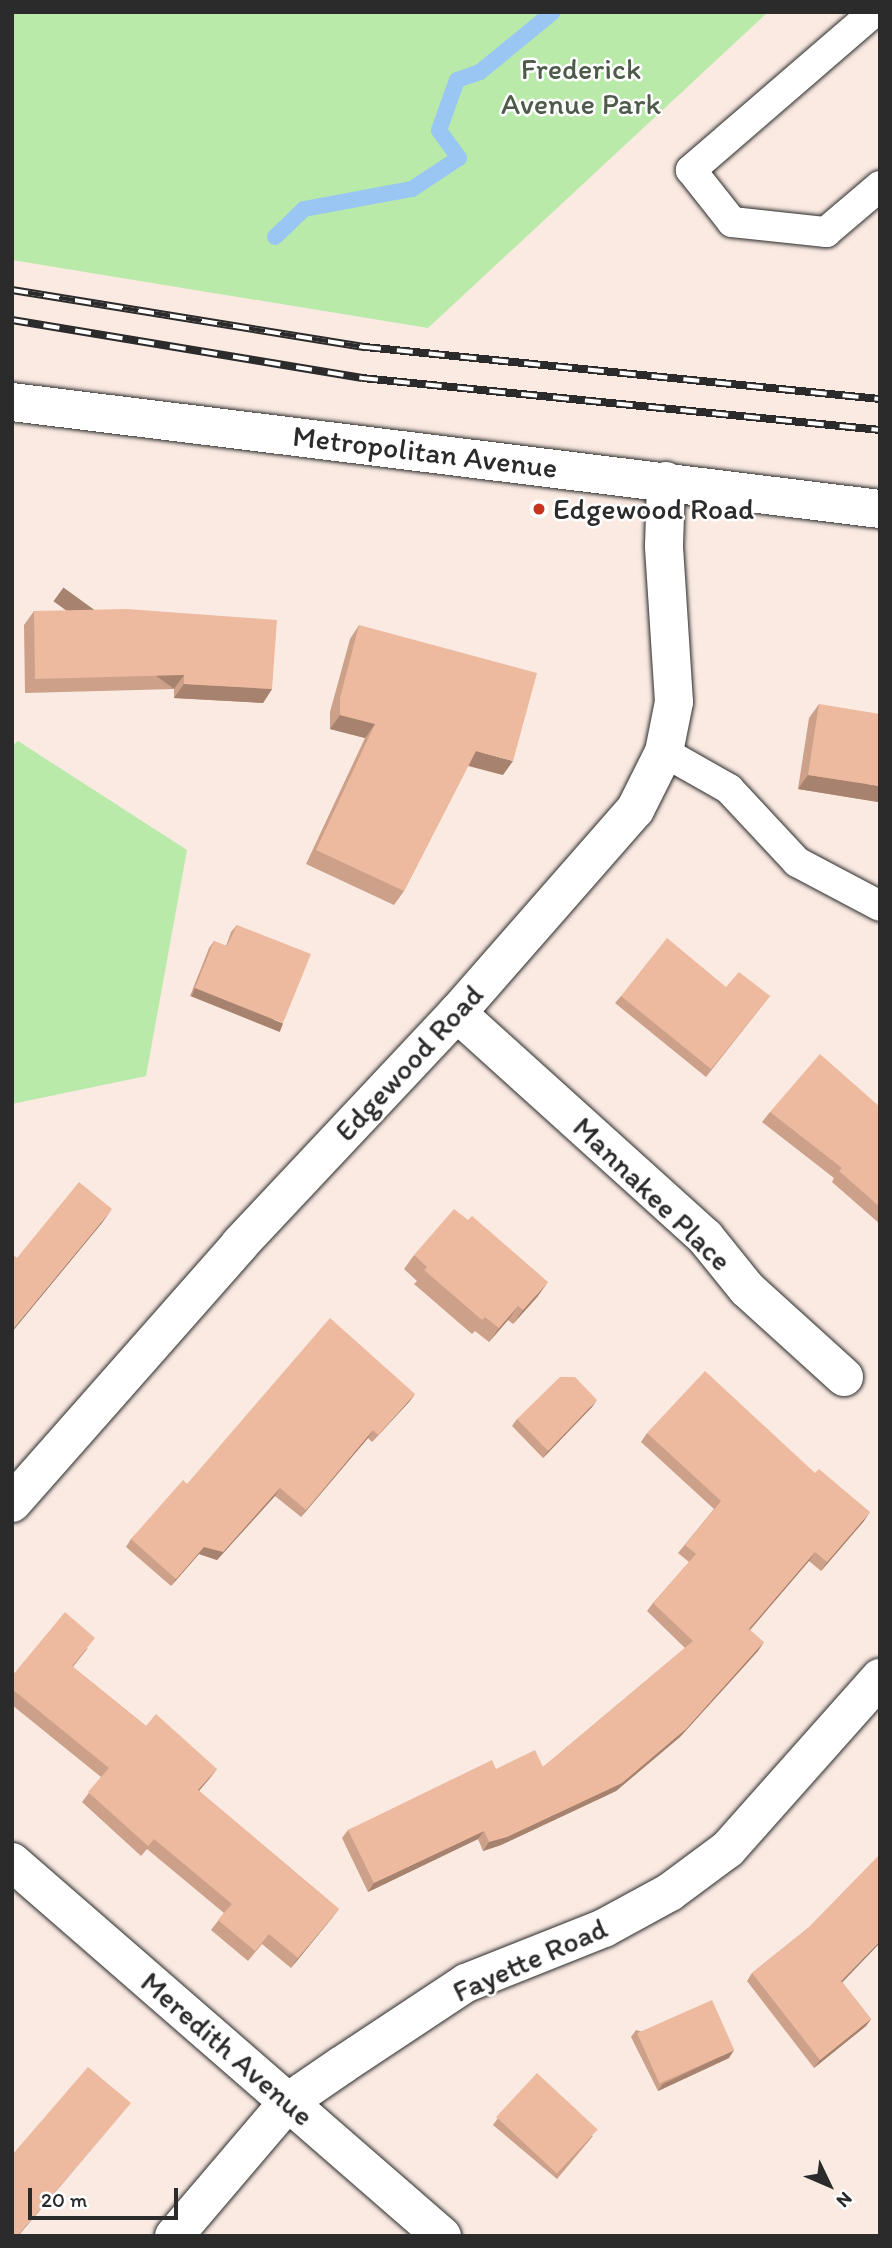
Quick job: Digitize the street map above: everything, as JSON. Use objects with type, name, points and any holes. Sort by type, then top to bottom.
[{"type":"street","name":"Metropolitan Avenue","points":[[12,402],[880,509]]},
{"type":"street","name":"Edgewood Road","points":[[12,1503],[240,1244],[457,1013],[635,810],[664,752],[674,702],[664,546],[666,481]]},
{"type":"street","name":"Mannakee Place","points":[[457,1013],[705,1237],[747,1289],[844,1377]]},
{"type":"street","name":"Fayette Road","points":[[174,2236],[288,2102],[467,1983],[604,1928],[670,1892],[728,1849],[880,1678]]},
{"type":"street","name":"Meredith Avenue","points":[[12,1862],[442,2236]]},
{"type":"lane","points":[[874,12],[691,170],[732,222],[825,232],[880,186]]},
{"type":"lane","points":[[664,752],[729,789],[797,862],[880,906]]},
{"type":"green space","name":"Frederick Avenue Park","points":[[12,12],[768,12],[428,328],[12,260]]},
{"type":"green space","points":[[18,741],[187,850],[146,1076],[12,1104],[12,746]]},
{"type":"building","points":[[127,609],[277,620],[272,689],[184,684],[184,675],[35,679],[34,611]]},
{"type":"building","points":[[359,625],[537,673],[513,761],[476,751],[404,891],[316,850],[375,724],[340,715],[340,698]]},
{"type":"building","points":[[819,704],[880,714],[880,786],[808,775]]},
{"type":"building","points":[[237,925],[311,954],[283,1023],[195,988],[214,941],[227,946]]},
{"type":"building","points":[[667,938],[726,987],[739,972],[770,996],[711,1069],[621,996]]},
{"type":"building","points":[[820,1054],[880,1107],[880,1207],[839,1171],[842,1168],[770,1112]]},
{"type":"building","points":[[79,1182],[112,1209],[12,1330],[12,1254],[17,1258]]},
{"type":"building","points":[[454,1209],[468,1220],[472,1216],[548,1282],[523,1310],[518,1306],[499,1328],[485,1317],[482,1320],[424,1270],[427,1267],[414,1255]]},
{"type":"building","points":[[330,1318],[415,1394],[378,1435],[373,1430],[306,1510],[280,1488],[223,1552],[204,1547],[176,1579],[131,1539],[183,1480],[187,1484]]},
{"type":"building","points":[[705,1371],[815,1473],[819,1469],[870,1512],[827,1562],[815,1552],[749,1629],[764,1642],[686,1729],[622,1783],[507,1837],[489,1842],[484,1831],[374,1883],[348,1830],[492,1760],[496,1769],[535,1750],[543,1767],[693,1641],[653,1603],[696,1554],[685,1545],[721,1501],[647,1433]]},
{"type":"building","points":[[560,1377],[575,1377],[597,1400],[548,1451],[517,1419]]},
{"type":"building","points":[[65,1612],[95,1638],[72,1666],[146,1726],[156,1714],[217,1769],[198,1790],[339,1909],[298,1958],[269,1934],[255,1951],[218,1920],[232,1904],[154,1839],[148,1846],[88,1792],[109,1768],[12,1689],[12,1676]]},
{"type":"building","points":[[880,1854],[880,1941],[841,1981],[871,2019],[820,2060],[752,1973],[808,1928]]},
{"type":"building","points":[[712,2000],[734,2050],[659,2084],[637,2033]]},
{"type":"building","points":[[88,2067],[131,2103],[17,2236],[12,2236],[12,2155]]},
{"type":"building","points":[[537,2073],[598,2130],[557,2173],[496,2117]]},
{"type":"waterway","points":[[275,237],[304,209],[412,189],[459,158],[439,130],[457,80],[480,72],[553,12]]},
{"type":"railway","points":[[12,290],[365,347],[880,399]]},
{"type":"railway","points":[[12,320],[362,378],[880,430]]},
{"type":"place","name":"Edgewood Road","points":[[539,509]]}]
